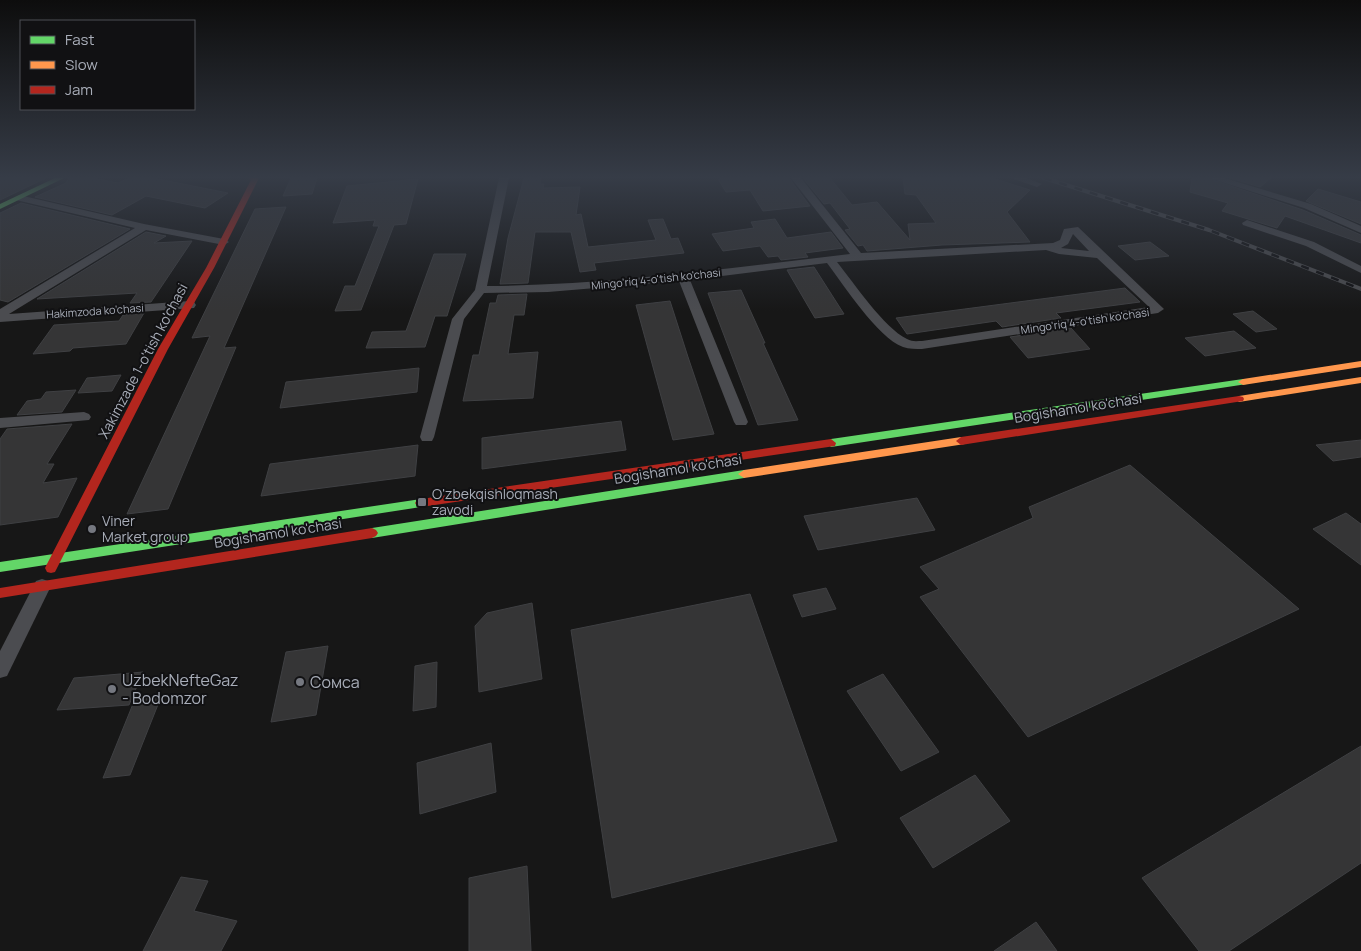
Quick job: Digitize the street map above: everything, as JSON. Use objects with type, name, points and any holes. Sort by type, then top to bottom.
[{"type":"main road","name":"Xakimzade 1-o'tish ko'chasi","points":[[42,586],[163,348],[190,305],[233,222]]},
{"type":"main road","name":"Bogishamol ko'chasi","points":[[0,567],[412,504],[1361,364]]},
{"type":"main road","name":"Bogishamol ko'chasi","points":[[0,592],[650,488],[1361,380]]},
{"type":"main road","points":[[645,471],[650,488]]},
{"type":"main road","points":[[411,527],[412,504]]},
{"type":"street","points":[[124,222],[224,242]]},
{"type":"street","points":[[427,437],[458,319],[481,290],[495,222]]},
{"type":"street","points":[[831,222],[858,256]]},
{"type":"street","points":[[1345,222],[1361,230]]},
{"type":"street","points":[[1247,223],[1310,244],[1361,270]]},
{"type":"street","points":[[0,314],[144,227]]},
{"type":"street","name":"Mingo'riq 4-o'tish ko'chasi","points":[[481,290],[548,289],[683,277],[858,256],[1049,248],[1060,246],[1066,241],[1068,231],[1074,229],[1157,310],[922,345],[906,344],[896,338],[830,260]]},
{"type":"street","points":[[1049,248],[1059,251],[1100,255]]},
{"type":"street","points":[[683,277],[740,422]]},
{"type":"street","name":"Hakimzoda ko'chasi","points":[[0,318],[190,305]]},
{"type":"street","points":[[0,424],[84,417]]},
{"type":"street","points":[[0,670],[42,586]]},
{"type":"building","points":[[0,222],[102,222],[130,229],[8,302],[0,300]]},
{"type":"building","points":[[248,222],[279,222],[224,348],[236,347],[168,509],[127,514],[210,336],[192,338]]},
{"type":"building","points":[[374,222],[406,222],[394,225],[361,310],[335,311],[345,286],[355,286],[379,226],[373,226]]},
{"type":"building","points":[[512,222],[583,222],[588,247],[656,240],[649,222],[664,222],[671,239],[678,238],[684,253],[594,263],[596,270],[580,272],[571,232],[535,232],[528,283],[500,284]]},
{"type":"building","points":[[751,222],[777,222],[787,238],[831,232],[843,248],[805,253],[808,257],[781,260],[778,256],[768,257],[760,246],[723,251],[712,234],[754,228]]},
{"type":"building","points":[[845,222],[895,222],[910,240],[908,224],[1015,222],[1030,242],[942,245],[867,251],[863,245],[858,246],[845,230],[850,229]]},
{"type":"building","points":[[1259,222],[1281,222],[1277,228]]},
{"type":"building","points":[[1303,222],[1332,222],[1361,235],[1361,243]]},
{"type":"building","points":[[146,232],[166,236],[154,243],[192,241],[151,302],[130,303],[137,293],[37,299]]},
{"type":"building","points":[[1150,242],[1169,256],[1135,260],[1118,246]]},
{"type":"building","points":[[434,254],[466,254],[447,316],[435,316],[425,347],[366,348],[372,332],[406,331]]},
{"type":"building","points":[[814,267],[844,314],[815,318],[787,270]]},
{"type":"building","points":[[1125,288],[1140,302],[1056,313],[1061,318],[1002,327],[996,321],[907,334],[896,318]]},
{"type":"building","points":[[741,290],[798,420],[758,425],[708,293]]},
{"type":"building","points":[[527,294],[524,315],[514,315],[508,354],[538,352],[533,398],[463,401],[473,355],[479,355],[490,303],[496,303],[498,295]]},
{"type":"building","points":[[670,301],[714,434],[673,440],[636,305]]},
{"type":"building","points":[[1253,311],[1277,329],[1256,332],[1233,314]]},
{"type":"building","points":[[144,313],[126,344],[73,348],[70,351],[33,354],[54,325],[119,321],[123,315]]},
{"type":"building","points":[[1071,328],[1090,349],[1028,358],[1010,337]]},
{"type":"building","points":[[1234,331],[1256,348],[1205,356],[1185,338]]},
{"type":"building","points":[[419,368],[417,392],[280,408],[286,382]]},
{"type":"building","points":[[121,375],[112,391],[78,393],[87,378]]},
{"type":"building","points":[[76,390],[62,412],[17,415],[27,401],[41,399],[46,392]]},
{"type":"building","points":[[621,421],[626,450],[482,469],[482,438]]},
{"type":"building","points":[[72,424],[47,464],[54,464],[43,483],[77,478],[58,517],[0,525],[0,439],[7,429]]},
{"type":"building","points":[[1361,440],[1361,457],[1333,461],[1316,445]]},
{"type":"building","points":[[418,445],[415,476],[261,496],[270,464]]},
{"type":"building","points":[[1130,465],[1299,609],[1028,737],[920,597],[939,589],[920,567],[1033,518],[1029,507]]},
{"type":"building","points":[[917,498],[935,530],[818,550],[804,516]]},
{"type":"building","points":[[1346,513],[1361,524],[1361,565],[1313,529]]},
{"type":"building","points":[[826,588],[836,609],[802,617],[793,595]]},
{"type":"building","points":[[750,594],[837,841],[612,898],[571,630]]},
{"type":"building","points":[[532,603],[542,679],[479,692],[475,626],[487,613]]},
{"type":"building","points":[[328,646],[316,715],[271,722],[286,652]]},
{"type":"building","points":[[437,662],[436,707],[413,711],[415,666]]},
{"type":"building","points":[[143,672],[129,705],[57,710],[74,678]]},
{"type":"building","points":[[883,674],[939,752],[901,771],[847,691]]},
{"type":"building","points":[[161,697],[130,775],[103,778],[135,699]]},
{"type":"building","points":[[491,743],[496,792],[420,814],[417,763]]},
{"type":"building","points":[[1361,746],[1361,863],[1229,951],[1199,951],[1142,878]]},
{"type":"building","points":[[975,775],[1010,821],[933,868],[900,818]]},
{"type":"building","points":[[527,866],[531,951],[469,951],[469,878]]},
{"type":"building","points":[[181,877],[208,881],[194,911],[237,921],[221,951],[143,951]]},
{"type":"building","points":[[1036,922],[1057,951],[994,951]]},
{"type":"railway","points":[[1185,222],[1361,289]]},
{"type":"traffic: fast","points":[[831,443],[1243,382]]},
{"type":"traffic: fast","points":[[372,533],[744,474]]},
{"type":"traffic: fast","points":[[0,567],[421,503]]},
{"type":"traffic: slow","points":[[1243,382],[1361,364]]},
{"type":"traffic: slow","points":[[1239,399],[1361,380]]},
{"type":"traffic: slow","points":[[744,474],[961,441]]},
{"type":"traffic: jam","points":[[51,568],[163,349],[210,268],[233,222]]},
{"type":"traffic: jam","points":[[961,441],[1239,399]]},
{"type":"traffic: jam","points":[[421,503],[831,443]]},
{"type":"traffic: jam","points":[[0,593],[372,533]]},
{"type":"place","name":"O'zbekqishloqmash zavodi","points":[[422,502]]},
{"type":"place","name":"Viner Market group","points":[[92,529]]},
{"type":"place","name":"Сомса","points":[[300,682]]},
{"type":"place","name":"UzbekNefteGaz - Bodomzor","points":[[112,689]]}]
